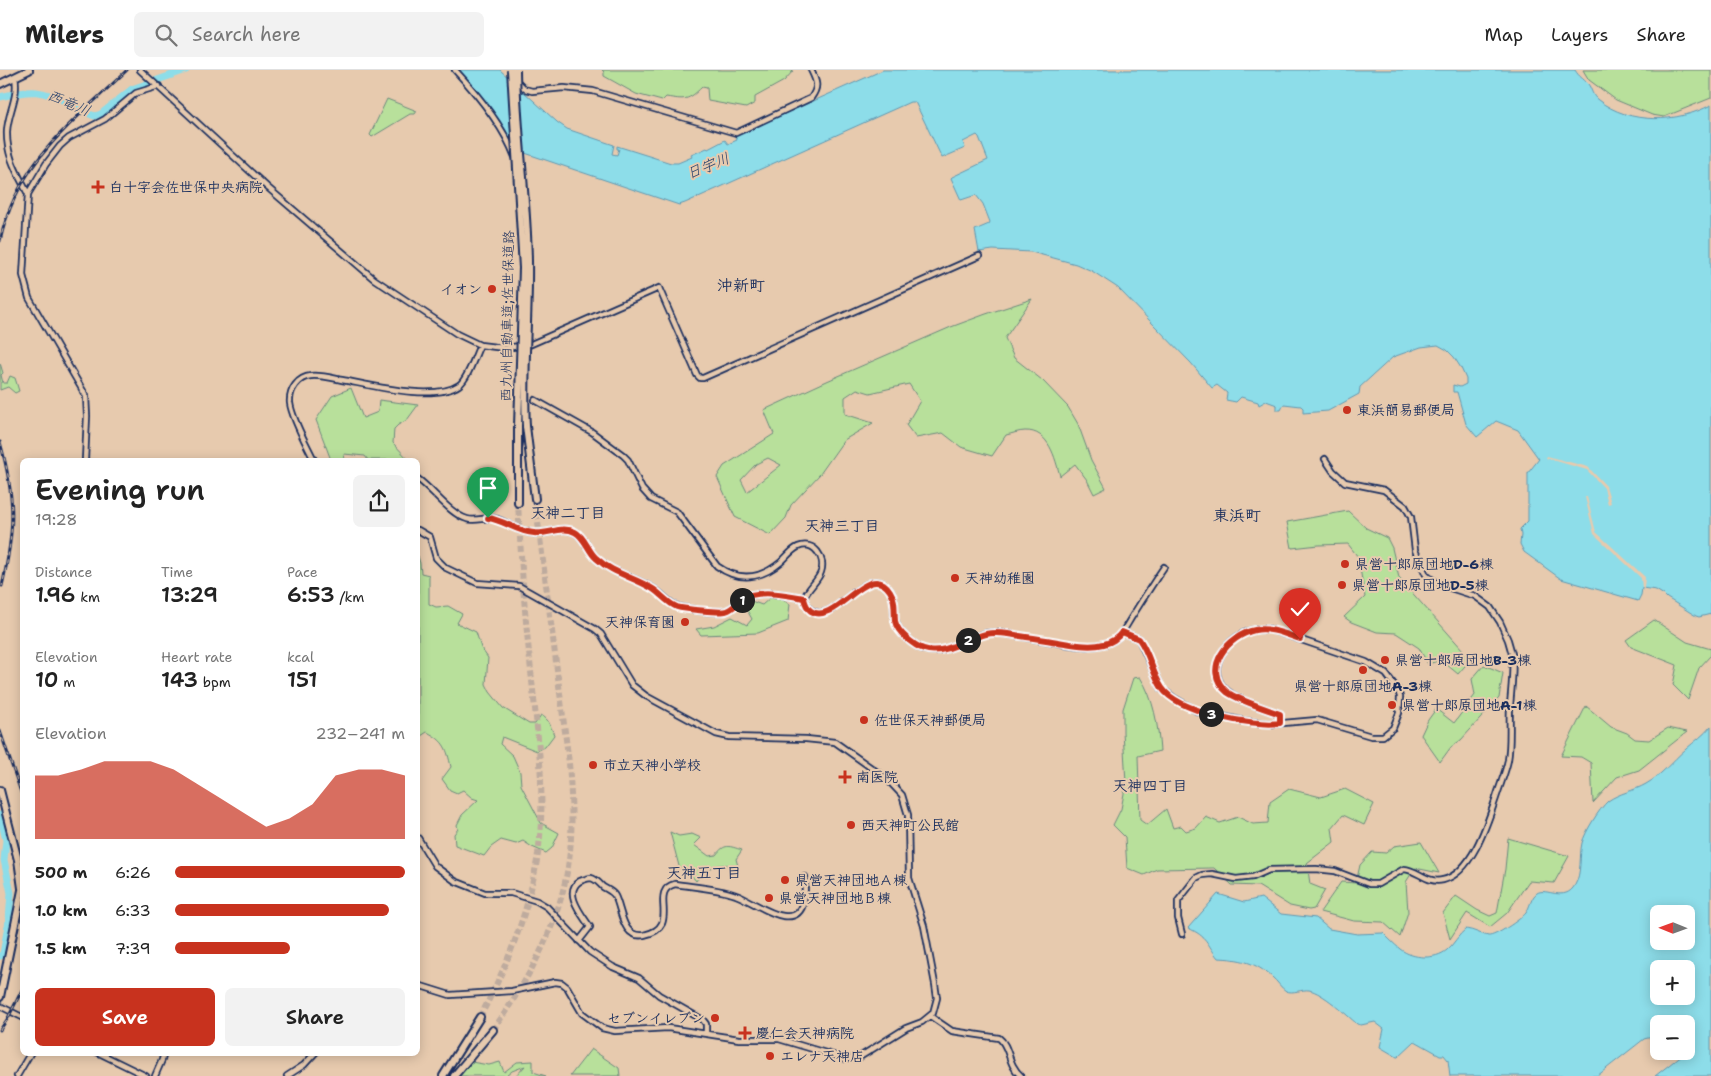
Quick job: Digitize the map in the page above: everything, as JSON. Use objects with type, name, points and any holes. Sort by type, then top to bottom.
[{"type":"highway","points":[[0,84],[29,70]]},
{"type":"highway","name":"西九州自動車道;佐世保道路","points":[[516,70],[528,242],[524,375],[526,426],[535,499]]},
{"type":"highway","name":"西九州自動車道;佐世保道路","points":[[509,72],[523,268],[518,426],[518,503]]},
{"type":"highway","points":[[0,790],[20,874]]},
{"type":"highway","points":[[0,997],[20,899]]},
{"type":"highway","points":[[442,1076],[480,1017]]},
{"type":"highway","points":[[454,1076],[493,1030]]},
{"type":"street","points":[[140,70],[273,193],[374,279],[457,334],[480,345],[504,348],[529,345],[659,288],[696,375],[703,378],[979,256]]},
{"type":"street","points":[[455,70],[483,103],[511,148],[520,170]]},
{"type":"street","points":[[509,72],[525,89],[532,91],[564,88],[593,91],[736,133],[811,98],[817,86],[811,70]]},
{"type":"street","points":[[509,72],[514,99],[520,170],[529,345]]},
{"type":"street","points":[[15,77],[17,90],[7,132],[9,152],[11,161],[28,194]]},
{"type":"street","points":[[85,458],[86,396],[29,298],[23,275],[28,194],[46,164],[69,138],[105,119],[136,93],[157,85]]},
{"type":"street","points":[[313,458],[290,403],[293,389],[304,378],[319,376],[394,390],[438,392],[451,389],[464,381],[480,345]]},
{"type":"street","points":[[535,400],[592,432],[623,455],[628,460],[646,494],[658,503],[677,512],[713,561],[724,571],[741,576],[758,576],[769,572],[797,548],[806,546],[816,550],[821,558],[822,569],[820,576],[804,598]]},
{"type":"street","points":[[1182,934],[1178,918],[1178,902],[1196,878],[1206,874],[1236,879],[1253,877],[1270,870],[1326,870],[1347,875],[1369,884],[1378,884],[1404,869],[1411,870],[1428,880],[1450,878],[1469,859],[1481,838],[1506,768],[1509,747],[1513,664],[1511,646],[1494,611],[1475,596],[1438,584],[1426,575],[1415,550],[1411,517],[1405,506],[1384,490],[1345,482],[1333,471],[1325,459]]},
{"type":"street","points":[[420,481],[457,514],[469,519],[496,519],[514,528],[536,534],[545,534],[564,529],[574,531],[596,558],[606,566],[654,589],[677,607],[718,612],[725,611],[747,596],[762,593],[785,594],[804,598]]},
{"type":"street","points":[[420,531],[430,537],[436,558],[446,568],[478,583],[519,586],[595,629],[605,640],[632,685],[646,696],[716,734],[729,737],[806,739],[835,742],[898,789],[907,808],[909,878],[924,926],[935,984],[936,1005],[933,1013],[922,1022],[906,1028],[858,1058],[846,1059],[779,1039],[739,1039],[668,1028],[615,1030],[602,1028],[582,1012],[567,987],[562,983],[555,982],[496,993],[450,995],[420,986]]},
{"type":"street","points":[[804,598],[805,603],[811,610],[821,613],[830,610],[867,584],[872,582],[884,584],[889,589],[894,602],[895,619],[899,629],[923,649],[931,651],[940,651],[989,633],[1077,645],[1095,645],[1110,642],[1122,632],[1164,567]]},
{"type":"street","points":[[1122,632],[1139,639],[1162,689],[1197,711],[1244,721],[1272,724],[1317,720],[1371,736],[1383,736],[1396,723],[1400,697],[1398,690],[1386,674],[1366,662],[1269,629],[1256,629],[1246,632],[1224,648],[1217,665],[1219,680],[1228,692],[1235,696],[1280,714],[1280,723]]},
{"type":"street","points":[[420,841],[435,866],[455,881],[485,893],[511,893],[537,901],[547,907],[590,952],[605,963],[639,978],[659,995],[703,1020],[706,1024],[706,1033]]},
{"type":"street","points":[[579,941],[590,927],[574,900],[573,890],[575,885],[584,879],[591,878],[597,881],[614,895],[621,917],[627,928],[633,934],[641,935],[656,930],[663,924],[663,894],[670,885],[691,886],[735,894],[776,915],[788,917],[797,914],[801,908],[804,900],[805,877]]},
{"type":"street","points":[[0,1006],[20,1016]]},
{"type":"street","points":[[930,1016],[952,1031],[1003,1040],[1014,1070],[1021,1076]]},
{"type":"street","points":[[17,1076],[28,1056]]},
{"type":"street","points":[[105,1056],[146,1076]]},
{"type":"street","points":[[155,1076],[163,1056]]},
{"type":"street","points":[[287,1076],[304,1065],[312,1056]]},
{"type":"green space","points":[[602,70],[793,71],[784,81],[755,97],[755,103],[746,108],[708,101],[707,88],[702,87],[689,97],[678,99],[666,97],[662,101],[636,94],[604,76]]},
{"type":"green space","points":[[1583,70],[1711,70],[1711,98],[1664,117],[1652,115],[1616,100],[1589,80]]},
{"type":"green space","points":[[387,99],[417,111],[415,114],[410,114],[372,137],[370,135]]},
{"type":"green space","points":[[1032,299],[1005,338],[1014,358],[1042,380],[1068,407],[1078,424],[1091,460],[1106,488],[1094,494],[1087,480],[1075,464],[1060,476],[1050,446],[1040,435],[1033,432],[1023,431],[1006,435],[992,456],[961,447],[943,433],[916,438],[906,425],[920,401],[909,384],[870,393],[857,389],[845,397],[845,414],[873,423],[844,440],[820,474],[791,505],[786,518],[770,535],[735,517],[717,477],[724,466],[774,434],[764,410],[951,327]],"holes":[[[768,458],[781,465],[747,492],[741,480],[756,464]]]},
{"type":"green space","points":[[0,363],[3,383],[7,383],[10,376],[15,378],[19,391],[15,393],[8,387],[0,390]]},
{"type":"green space","points":[[351,388],[363,418],[378,412],[379,400],[418,405],[407,420],[394,429],[393,443],[407,458],[366,458],[365,456],[344,454],[345,458],[330,458],[316,420],[332,396]]},
{"type":"green space","points":[[1348,511],[1366,528],[1387,538],[1392,548],[1399,578],[1471,659],[1458,674],[1441,660],[1428,664],[1419,648],[1396,633],[1377,632],[1351,622],[1344,617],[1365,597],[1358,557],[1348,544],[1292,548],[1287,522]]},
{"type":"green space","points":[[420,563],[421,573],[429,575],[429,604],[436,607],[448,606],[462,614],[457,623],[476,632],[481,648],[488,658],[486,684],[490,692],[503,708],[529,724],[535,724],[541,715],[551,726],[554,735],[545,747],[537,751],[502,737],[500,744],[513,756],[520,772],[521,785],[541,823],[559,833],[552,848],[546,853],[523,841],[516,844],[501,840],[491,847],[484,856],[455,845],[454,834],[458,829],[457,825],[462,815],[478,800],[472,798],[463,790],[457,793],[450,790],[442,779],[451,767],[446,750],[438,739],[427,732],[420,737]]},
{"type":"green space","points":[[770,598],[781,598],[790,604],[788,621],[758,633],[701,635],[696,629],[714,626],[732,617],[747,625],[752,619],[744,605],[751,601],[762,605]]},
{"type":"green space","points":[[1654,620],[1687,642],[1711,649],[1711,655],[1699,668],[1688,700],[1673,685],[1677,665],[1631,647],[1626,640]]},
{"type":"green space","points":[[1484,665],[1503,673],[1499,698],[1461,740],[1451,747],[1440,762],[1421,735],[1436,709],[1454,723],[1475,695],[1472,679]]},
{"type":"green space","points":[[1140,677],[1149,694],[1154,712],[1160,751],[1138,756],[1140,820],[1147,825],[1166,809],[1173,828],[1181,826],[1186,831],[1196,828],[1206,817],[1220,823],[1238,817],[1253,824],[1268,823],[1270,802],[1289,789],[1321,797],[1345,789],[1374,804],[1364,825],[1343,815],[1332,828],[1334,842],[1307,863],[1310,884],[1325,890],[1314,909],[1309,910],[1290,906],[1258,886],[1232,885],[1214,868],[1157,869],[1144,875],[1127,868],[1125,837],[1113,825],[1121,809],[1126,783],[1123,709],[1133,678]]},
{"type":"green space","points":[[1586,706],[1611,727],[1627,733],[1635,739],[1649,740],[1668,728],[1687,732],[1639,770],[1617,777],[1593,803],[1591,763],[1581,757],[1561,756]]},
{"type":"green space","points":[[670,832],[679,836],[692,834],[701,838],[694,845],[709,856],[716,855],[728,846],[742,850],[736,859],[738,866],[714,866],[705,871],[696,881],[691,875],[685,875],[679,866]]},
{"type":"green space","points":[[1508,838],[1569,856],[1554,883],[1529,881],[1507,913],[1490,927],[1467,913],[1450,939],[1443,913],[1456,896],[1490,916],[1497,913],[1505,869]]},
{"type":"green space","points":[[1421,842],[1439,873],[1415,868],[1406,882],[1408,912],[1400,937],[1383,922],[1354,921],[1320,912],[1341,882],[1356,883],[1360,865],[1372,852],[1386,853],[1394,846]]},
{"type":"green space","points":[[591,1049],[619,1068],[620,1076],[570,1076]]},
{"type":"green space","points":[[533,1061],[533,1072],[546,1076],[516,1076],[525,1066],[512,1071],[506,1076],[459,1076],[471,1062],[489,1065],[500,1062],[504,1072],[517,1062]]},
{"type":"water","name":"日宇川","points":[[456,70],[500,70],[567,129],[614,145],[612,154],[617,155],[619,149],[617,149],[617,146],[671,163],[678,163],[725,140],[728,144],[737,140],[735,136],[883,70],[1575,70],[1588,84],[1596,98],[1624,114],[1654,119],[1669,118],[1698,111],[1711,105],[1711,614],[1696,616],[1656,590],[1642,588],[1638,601],[1561,579],[1524,552],[1520,544],[1520,529],[1528,521],[1528,473],[1539,459],[1518,430],[1496,421],[1477,437],[1466,424],[1457,392],[1453,392],[1453,385],[1460,387],[1466,384],[1466,379],[1454,357],[1438,345],[1421,347],[1393,357],[1360,387],[1359,394],[1328,411],[1303,413],[1301,406],[1284,404],[1281,410],[1277,410],[1277,405],[1266,401],[1259,405],[1258,402],[1241,397],[1236,402],[1226,400],[1227,393],[1217,385],[1212,388],[1191,363],[1118,288],[1092,271],[1076,264],[1031,252],[993,250],[979,252],[975,230],[990,222],[983,204],[976,195],[961,200],[951,178],[988,160],[979,137],[977,135],[963,142],[965,148],[942,158],[915,102],[910,102],[679,205],[516,150],[491,110]]},
{"type":"water","points":[[1711,726],[1711,1076],[1655,1076],[1675,1060],[1695,1060],[1695,1015],[1650,1015],[1650,1037],[1644,1039],[1597,1076],[1450,1076],[1448,1060],[1444,1055],[1440,1055],[1415,1041],[1397,1057],[1380,1047],[1384,1029],[1375,1022],[1357,1024],[1321,995],[1309,990],[1286,991],[1266,972],[1253,965],[1240,960],[1218,958],[1203,937],[1188,928],[1218,894],[1244,902],[1261,898],[1281,914],[1316,918],[1329,929],[1357,934],[1383,933],[1400,949],[1417,956],[1430,957],[1442,953],[1466,929],[1491,936],[1523,916],[1537,893],[1561,894],[1571,890],[1579,875],[1582,843],[1593,821],[1604,805],[1612,798],[1652,780]]},
{"type":"pier","points":[[1547,456],[1588,467],[1606,486],[1611,503],[1608,504],[1604,488],[1587,470],[1546,458]]},
{"type":"pier","points":[[1585,497],[1587,497],[1596,532],[1645,577],[1644,589],[1642,588],[1641,578],[1594,534]]},
{"type":"waterway","name":"西竜川","points":[[0,97],[29,92],[44,93],[61,99],[95,116],[101,114],[132,89],[186,70]]},
{"type":"waterway","points":[[0,815],[6,840],[4,860],[11,893],[9,920],[3,954],[0,956]]},
{"type":"tunnel","points":[[493,1030],[527,977],[545,941],[560,902],[570,853],[569,763],[535,499]]},
{"type":"tunnel","points":[[480,1017],[508,958],[523,918],[534,876],[540,830],[540,758],[526,622],[518,503]]},
{"type":"railway","points":[[0,241],[8,213],[20,188],[34,166],[67,126],[127,70]]},
{"type":"railway","points":[[0,442],[9,481],[12,514],[9,548],[2,586]]},
{"type":"railway","points":[[0,731],[20,789]]},
{"type":"railway","points":[[0,1030],[20,994]]},
{"type":"place","name":"白十字会佐世保中央病院","points":[[98,187]]},
{"type":"place","name":"イオン","points":[[492,289]]},
{"type":"place","name":"東浜簡易郵便局","points":[[1347,410]]},
{"type":"place","name":"県営十郎原団地D-6棟","points":[[1345,564]]},
{"type":"place","name":"天神幼稚園","points":[[955,578]]},
{"type":"place","name":"県営十郎原団地D-5棟","points":[[1342,585]]},
{"type":"place","name":"天神保育園","points":[[685,622]]},
{"type":"place","name":"県営十郎原団地B-3棟","points":[[1385,660]]},
{"type":"place","name":"県営十郎原団地A-3棟","points":[[1363,670]]},
{"type":"place","name":"県営十郎原団地A-1棟","points":[[1392,705]]},
{"type":"place","name":"佐世保天神郵便局","points":[[864,720]]},
{"type":"place","name":"市立天神小学校","points":[[593,765]]},
{"type":"place","name":"南医院","points":[[845,777]]},
{"type":"place","name":"西天神町公民館","points":[[851,825]]},
{"type":"place","name":"県営天神団地Ａ棟","points":[[785,880]]},
{"type":"place","name":"県営天神団地Ｂ棟","points":[[769,898]]},
{"type":"place","name":"セブンイレブン","points":[[715,1018]]},
{"type":"place","name":"慶仁会天神病院","points":[[745,1033]]},
{"type":"place","name":"エレナ天神店","points":[[770,1056]]},
{"type":"district","name":"沖新町","points":[[741,285]]},
{"type":"district","name":"天神二丁目","points":[[568,513]]},
{"type":"district","name":"東浜町","points":[[1237,515]]},
{"type":"district","name":"天神三丁目","points":[[842,526]]},
{"type":"district","name":"天神四丁目","points":[[1150,786]]},
{"type":"district","name":"天神五丁目","points":[[704,873]]},
{"type":"route","points":[[488,518],[496,519],[514,528],[531,533],[545,534],[558,529],[574,531],[596,558],[606,566],[615,572],[654,589],[677,607],[718,612],[725,611],[747,596],[762,593],[785,594],[804,598],[805,603],[811,610],[821,613],[843,602],[867,584],[877,582],[884,584],[892,595],[896,624],[899,629],[923,649],[931,651],[940,651],[989,633],[1077,645],[1095,645],[1110,642],[1122,632],[1133,635],[1143,644],[1162,689],[1168,694],[1197,711],[1244,721],[1272,724],[1280,723],[1281,718],[1280,714],[1235,696],[1222,686],[1217,674],[1217,665],[1224,648],[1238,636],[1256,629],[1269,629],[1300,639]]}]
